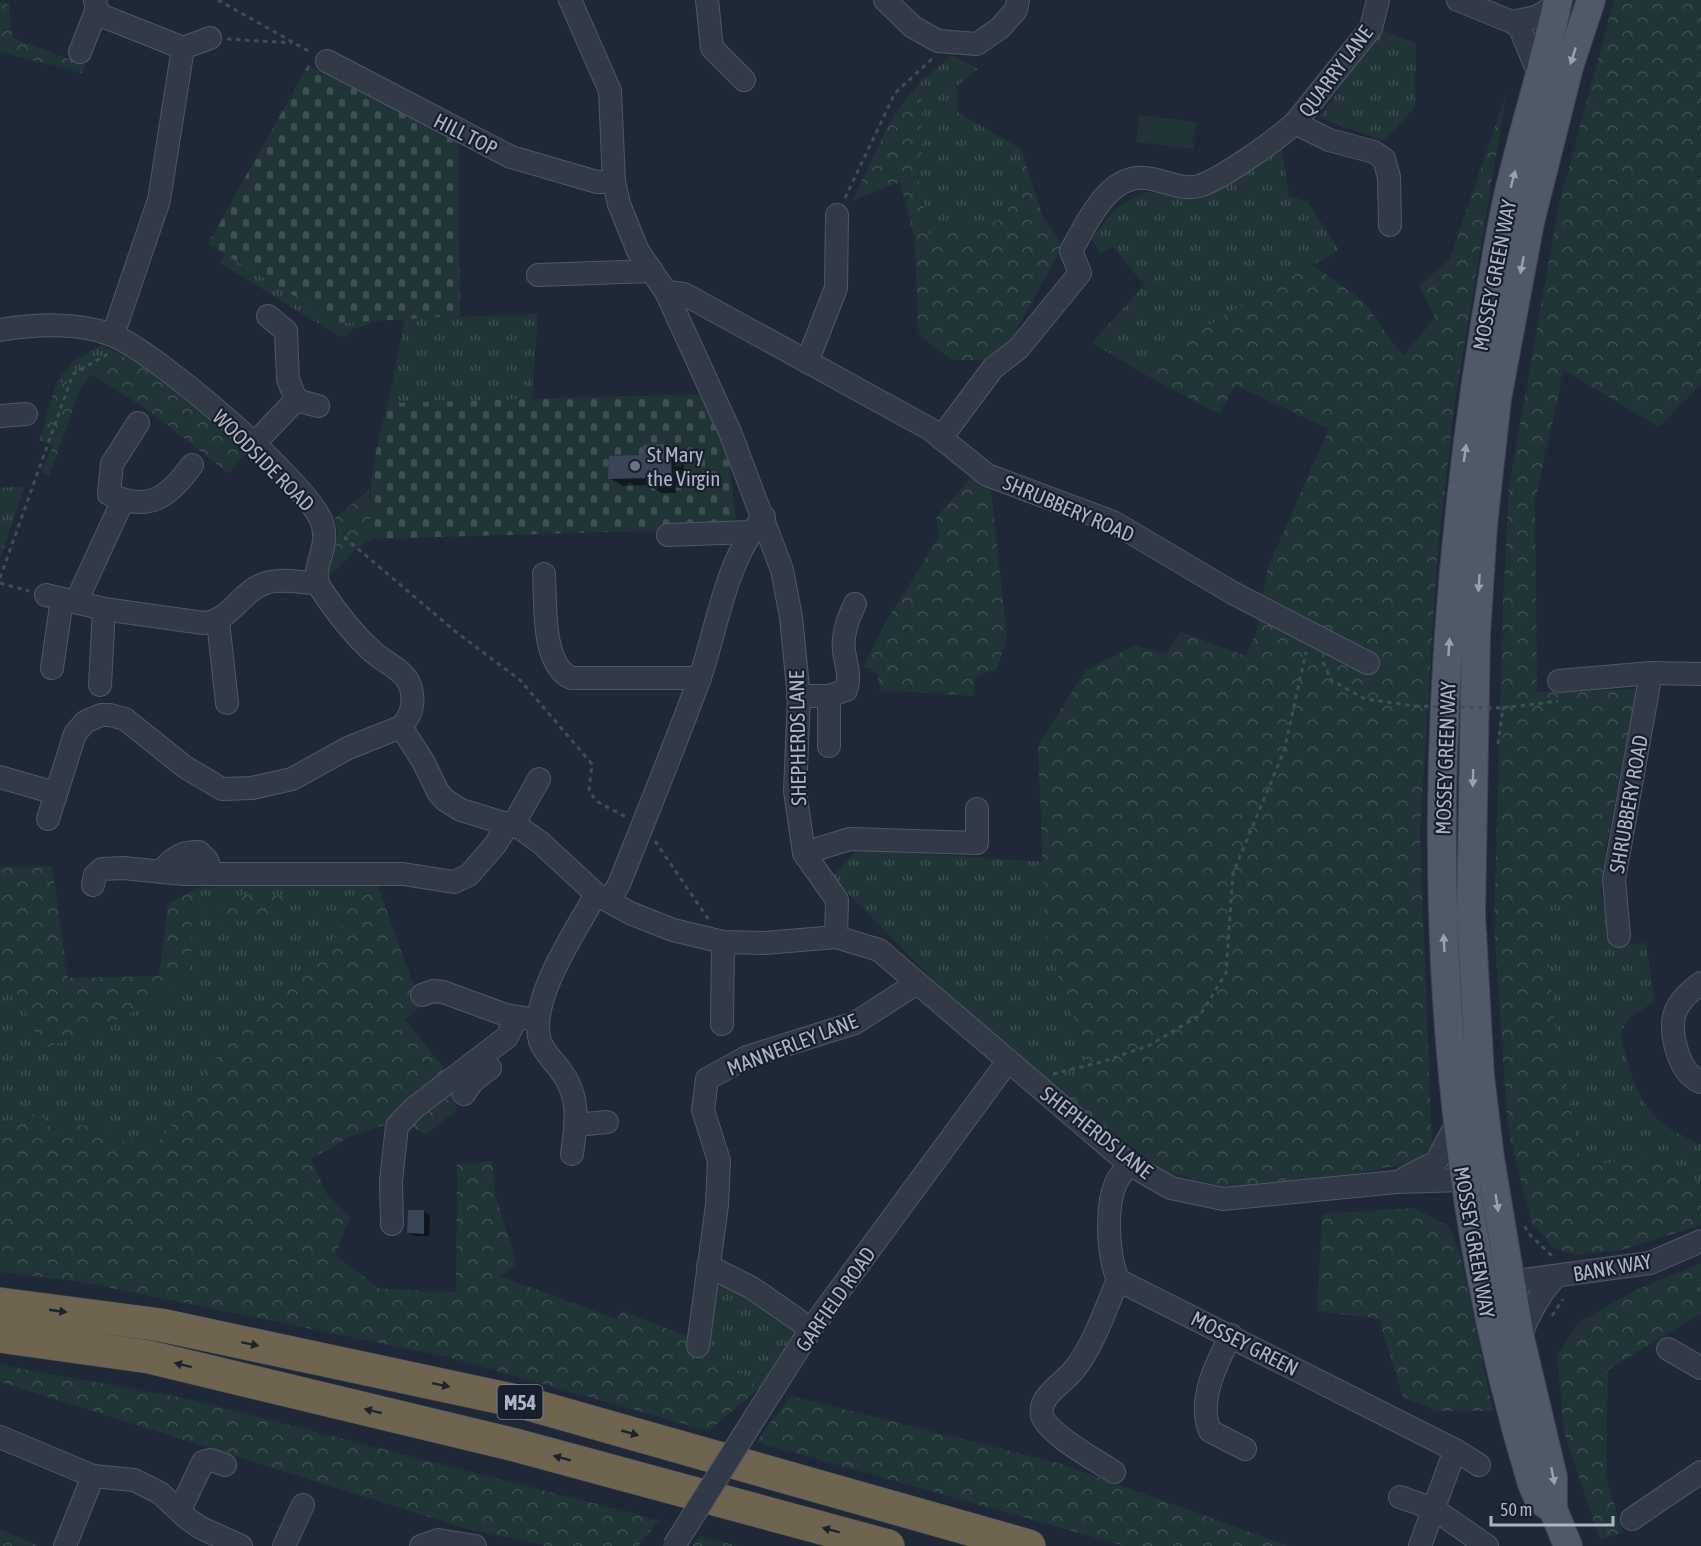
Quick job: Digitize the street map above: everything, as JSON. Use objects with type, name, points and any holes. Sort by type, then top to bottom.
[{"type":"highway","name":"M54","points":[[0,1304],[161,1325],[521,1402],[1029,1546]]},
{"type":"highway","name":"M54","points":[[0,1336],[149,1357],[516,1445],[888,1546]]},
{"type":"main road","name":"MOSSEY GREEN WAY","points":[[1568,1546],[1553,1509],[1553,1477],[1509,1282],[1482,1097],[1471,914],[1476,634],[1482,525],[1497,399],[1530,222],[1569,67],[1591,0]]},
{"type":"main road","name":"MOSSEY GREEN WAY","points":[[1553,1509],[1536,1496],[1529,1476],[1491,1335],[1464,1180],[1450,1046],[1442,867],[1444,719],[1458,506],[1476,374],[1504,215],[1557,2]]},
{"type":"main road","points":[[1464,1180],[1475,1177],[1480,1166],[1464,982],[1464,957],[1471,914]]},
{"type":"main road","points":[[1509,1282],[1498,1286],[1494,1304],[1530,1456],[1529,1476]]},
{"type":"street","name":"SHEPHERDS LANE","points":[[570,0],[610,91],[614,182],[619,204],[638,251],[666,292],[757,524],[782,570],[789,605],[798,696],[795,791],[804,853],[837,900],[836,937],[879,950],[1129,1164],[1171,1188],[1223,1199],[1396,1182],[1464,1180]]},
{"type":"street","points":[[707,0],[712,48],[744,80]]},
{"type":"street","points":[[885,0],[913,27],[938,41],[977,44],[1000,28],[1016,10],[1018,0]]},
{"type":"street","name":"QUARRY LANE","points":[[1378,0],[1371,28],[1295,123],[1329,140],[1374,152],[1384,159],[1389,177],[1390,225]]},
{"type":"street","points":[[1458,0],[1512,22],[1524,34],[1540,77]]},
{"type":"street","points":[[1512,22],[1536,17],[1557,2]]},
{"type":"street","points":[[80,52],[95,7],[183,48],[210,38]]},
{"type":"street","points":[[113,335],[159,200],[183,48]]},
{"type":"street","name":"HILL TOP","points":[[327,61],[511,157],[597,182],[614,182]]},
{"type":"street","points":[[941,438],[993,368],[1018,349],[1080,273],[1071,251],[1089,218],[1118,183],[1144,178],[1176,186],[1198,186],[1219,176],[1295,123]]},
{"type":"street","points":[[807,362],[836,288],[837,215]]},
{"type":"street","points":[[538,275],[652,271]]},
{"type":"street","name":"SHRUBBERY ROAD","points":[[666,292],[684,294],[930,429],[987,475],[1113,522],[1233,593],[1368,663]]},
{"type":"street","points":[[253,445],[292,389],[286,331],[268,316]]},
{"type":"street","name":"WOODSIDE ROAD","points":[[0,330],[67,327],[113,335],[142,350],[183,381],[293,482],[321,520],[326,544],[316,570],[317,583]]},
{"type":"street","points":[[292,389],[318,406]]},
{"type":"street","points":[[0,416],[26,414]]},
{"type":"street","points":[[138,423],[112,464],[109,494],[123,500],[156,501],[175,489],[192,465]]},
{"type":"street","points":[[52,668],[61,599],[123,500]]},
{"type":"street","points":[[668,535],[757,524]]},
{"type":"street","points":[[392,1224],[391,1181],[397,1126],[414,1108],[507,1036],[522,1017],[543,997],[603,898],[642,825],[700,678],[733,571],[757,524]]},
{"type":"street","points":[[544,574],[550,651],[564,675],[571,678],[700,678]]},
{"type":"street","points":[[48,819],[75,734],[85,722],[101,715],[125,719],[192,772],[218,788],[230,789],[267,786],[302,776],[348,748],[401,727],[410,716],[412,705],[409,682],[357,636],[317,583],[279,582],[261,585],[218,621],[194,623],[104,609],[61,599]]},
{"type":"street","points":[[798,696],[829,696],[846,690],[849,683],[844,638],[848,619],[855,603]]},
{"type":"street","points":[[100,685],[104,609]]},
{"type":"street","points":[[218,621],[226,703]]},
{"type":"street","points":[[1559,681],[1650,673],[1701,674]]},
{"type":"street","name":"SHRUBBERY ROAD","points":[[1619,936],[1614,879],[1650,673]]},
{"type":"street","points":[[829,696],[829,746]]},
{"type":"street","points":[[401,727],[423,761],[438,792],[445,800],[461,810],[511,824],[542,843],[603,898],[673,930],[723,942],[765,943],[836,937]]},
{"type":"street","points":[[3,778],[55,793]]},
{"type":"street","points":[[93,885],[95,875],[102,869],[123,868],[212,874],[403,874],[454,882],[469,875],[495,845],[539,779]]},
{"type":"street","points":[[804,853],[850,839],[976,843],[976,808]]},
{"type":"street","points":[[723,942],[723,1024]]},
{"type":"street","name":"MANNERLEY LANE","points":[[698,1346],[717,1205],[719,1161],[703,1110],[707,1078],[747,1057],[855,1023],[917,983]]},
{"type":"street","points":[[1701,983],[1680,1003],[1674,1016],[1676,1044],[1684,1068],[1692,1079],[1701,1082]]},
{"type":"street","points":[[422,995],[433,991],[443,992],[522,1017],[570,1083],[576,1105],[572,1154]]},
{"type":"street","points":[[464,1094],[472,1082],[505,1052],[522,1017]]},
{"type":"street","name":"GARFIELD ROAD","points":[[674,1546],[811,1329],[1008,1061]]},
{"type":"street","points":[[576,1125],[607,1122]]},
{"type":"street","points":[[1396,1182],[1436,1162],[1457,1123]]},
{"type":"street","points":[[1114,1472],[1055,1432],[1042,1415],[1042,1407],[1044,1400],[1086,1354],[1118,1280],[1111,1264],[1112,1195],[1116,1182],[1129,1164]]},
{"type":"street","name":"BANK WAY","points":[[1509,1282],[1650,1263],[1701,1241]]},
{"type":"street","points":[[708,1266],[752,1288],[811,1329]]},
{"type":"street","name":"BANK WAY","points":[[1520,1338],[1527,1316],[1540,1294],[1558,1277]]},
{"type":"street","name":"MOSSEY GREEN","points":[[1118,1280],[1231,1335],[1352,1400],[1455,1450],[1479,1465]]},
{"type":"street","points":[[1231,1335],[1214,1369],[1205,1419],[1210,1431],[1245,1449]]},
{"type":"street","points":[[1668,1348],[1701,1368]]},
{"type":"street","points":[[0,1437],[93,1476],[134,1480],[160,1492],[201,1527],[235,1545]]},
{"type":"street","points":[[1420,1546],[1455,1450]]},
{"type":"street","points":[[180,1510],[203,1462],[211,1460],[225,1465]]},
{"type":"street","points":[[65,1546],[93,1476]]},
{"type":"street","points":[[1632,1519],[1700,1478]]},
{"type":"street","points":[[1400,1497],[1434,1509],[1487,1546]]},
{"type":"street","points":[[284,1546],[303,1505]]},
{"type":"street","points":[[422,1546],[438,1540],[475,1546]]},
{"type":"path","points":[[210,38],[295,44],[218,0]]},
{"type":"path","points":[[837,215],[895,93],[950,43]]},
{"type":"path","points":[[0,578],[73,374],[109,354],[113,335]]},
{"type":"path","points":[[321,520],[369,556],[456,632],[520,680],[592,764],[589,790],[596,801],[642,825],[670,860],[723,942]]},
{"type":"path","points":[[0,583],[61,599]]},
{"type":"path","points":[[1310,633],[1331,680],[1365,699],[1415,706],[1503,708]]},
{"type":"path","points":[[1029,1079],[1105,1061],[1150,1045],[1200,1015],[1226,974],[1233,873],[1284,751],[1310,633]]},
{"type":"path","points":[[1491,698],[1491,709]]},
{"type":"path","points":[[1524,1223],[1527,1232],[1558,1264],[1558,1277],[1563,1298],[1560,1306],[1547,1322]]},
{"type":"green space","points":[[1614,0],[1701,0],[1701,384],[1659,427],[1564,370],[1535,501],[1537,692],[1637,689],[1605,852],[1601,893],[1543,905],[1556,1033],[1582,1168],[1647,1156],[1696,1182],[1701,1180],[1701,1225],[1622,1250],[1576,1255],[1554,1248],[1531,1222],[1508,1130],[1494,926],[1503,601],[1509,486],[1559,204]]},
{"type":"green space","points":[[0,2],[9,5],[12,38],[85,65],[82,73],[0,52]]},
{"type":"green space","points":[[1381,30],[1416,43],[1415,107],[1384,141],[1319,118]]},
{"type":"green space","points":[[952,55],[978,69],[957,86],[957,112],[1021,149],[1019,186],[1004,219],[929,235],[918,174],[922,160],[921,81]]},
{"type":"green space","points":[[308,65],[458,142],[460,316],[339,323],[208,244]]},
{"type":"green space","points":[[921,81],[922,160],[918,174],[929,235],[1004,219],[1019,186],[1021,149],[1043,217],[1063,246],[1006,348],[991,360],[952,360],[918,334],[915,240],[900,182],[852,201],[894,114]]},
{"type":"green space","points":[[1507,91],[1455,400],[1437,559],[1420,833],[1432,1145],[1415,1162],[1307,1183],[1220,1186],[1163,1171],[1069,1099],[1088,1049],[1064,998],[1045,928],[1038,745],[1086,670],[1135,645],[1166,655],[1180,632],[1246,656],[1256,634],[1268,567],[1329,429],[1235,385],[1219,414],[1146,375],[1180,342],[1280,282],[1314,266],[1363,301],[1403,356],[1435,318],[1419,286],[1450,259]]},
{"type":"green space","points":[[1139,115],[1196,122],[1193,149],[1136,142]]},
{"type":"green space","points":[[1281,143],[1289,196],[1308,202],[1339,250],[1180,342],[1146,375],[1092,343],[1144,285],[1113,247],[1101,253],[1091,239],[1115,209],[1144,192],[1198,194]]},
{"type":"green space","points":[[225,254],[339,323],[379,321],[353,329],[344,337],[337,335],[220,263]]},
{"type":"green space","points":[[538,314],[532,399],[388,403],[405,319]]},
{"type":"green space","points":[[101,345],[120,354],[97,366],[80,390],[57,381],[72,362]]},
{"type":"green space","points":[[120,354],[138,364],[186,400],[245,454],[229,474],[151,412],[91,374],[97,366]]},
{"type":"green space","points":[[57,381],[80,390],[49,476],[41,471],[53,446],[39,440]]},
{"type":"green space","points":[[703,394],[728,453],[737,528],[372,539],[371,486],[388,403]]},
{"type":"green space","points":[[973,475],[991,490],[1007,637],[997,669],[975,677],[974,696],[880,690],[877,673],[864,666],[883,627],[940,535],[936,518]]},
{"type":"green space","points":[[25,486],[0,559],[0,488]]},
{"type":"green space","points":[[369,490],[372,539],[357,548],[328,578],[338,535],[335,518]]},
{"type":"green space","points":[[858,849],[1044,862],[1045,928],[1064,998],[1088,1049],[1069,1099],[944,991],[832,877]]},
{"type":"green space","points":[[52,866],[68,978],[159,976],[168,904],[198,887],[192,909],[191,968],[160,1000],[105,1025],[43,1049],[13,985],[0,979],[0,867]]},
{"type":"green space","points":[[361,878],[338,935],[220,1053],[191,1092],[170,1128],[157,1143],[124,1142],[53,1131],[41,1115],[30,1114],[16,1124],[0,1122],[0,979],[13,985],[44,1049],[160,1000],[190,968],[192,909],[198,887]]},
{"type":"green space","points":[[361,878],[375,878],[421,1006],[405,1020],[449,1074],[457,1110],[426,1135],[400,1120],[353,1135],[311,1159],[326,1193],[350,1217],[335,1255],[380,1289],[456,1292],[457,1164],[492,1161],[496,1197],[517,1265],[499,1276],[617,1319],[622,1311],[704,1343],[760,1388],[708,1431],[444,1356],[82,1282],[0,1272],[0,1122],[16,1124],[30,1114],[41,1115],[53,1131],[70,1123],[114,1131],[124,1142],[157,1143],[170,1128],[191,1092],[220,1053],[338,935]]},
{"type":"green space","points":[[1601,893],[1613,946],[1646,943],[1655,1001],[1629,1018],[1620,1034],[1630,1071],[1640,1095],[1655,1117],[1668,1128],[1701,1145],[1701,1180],[1696,1182],[1647,1156],[1582,1168],[1556,1033],[1543,904]]},
{"type":"green space","points":[[244,895],[298,896],[275,917],[221,923],[210,920],[207,911]]},
{"type":"green space","points":[[1413,1208],[1449,1226],[1461,1258],[1493,1411],[1437,1411],[1403,1397],[1379,1319],[1317,1311],[1322,1214]]},
{"type":"green space","points":[[1701,1263],[1701,1313],[1608,1370],[1606,1478],[1623,1532],[1600,1540],[1564,1432],[1557,1356],[1578,1323],[1634,1291]]},
{"type":"green space","points":[[722,1279],[800,1331],[760,1388],[704,1343],[714,1281]]},
{"type":"green space","points":[[0,1365],[184,1398],[659,1520],[638,1546],[547,1546],[464,1528],[0,1382]]},
{"type":"green space","points":[[791,1396],[1058,1463],[1289,1546],[1125,1546],[756,1442]]},
{"type":"green space","points":[[0,1529],[39,1546],[0,1546]]},
{"type":"green space","points":[[700,1536],[738,1546],[692,1546]]},
{"type":"building","name":"St Mary the Virgin","points":[[664,444],[664,456],[671,456],[672,480],[663,481],[663,486],[647,486],[646,478],[608,479],[609,456],[643,455],[643,445]]},
{"type":"building","points":[[408,1210],[424,1210],[424,1234],[407,1233]]},
{"type":"place","name":"St Mary the Virgin","points":[[635,466]]}]
